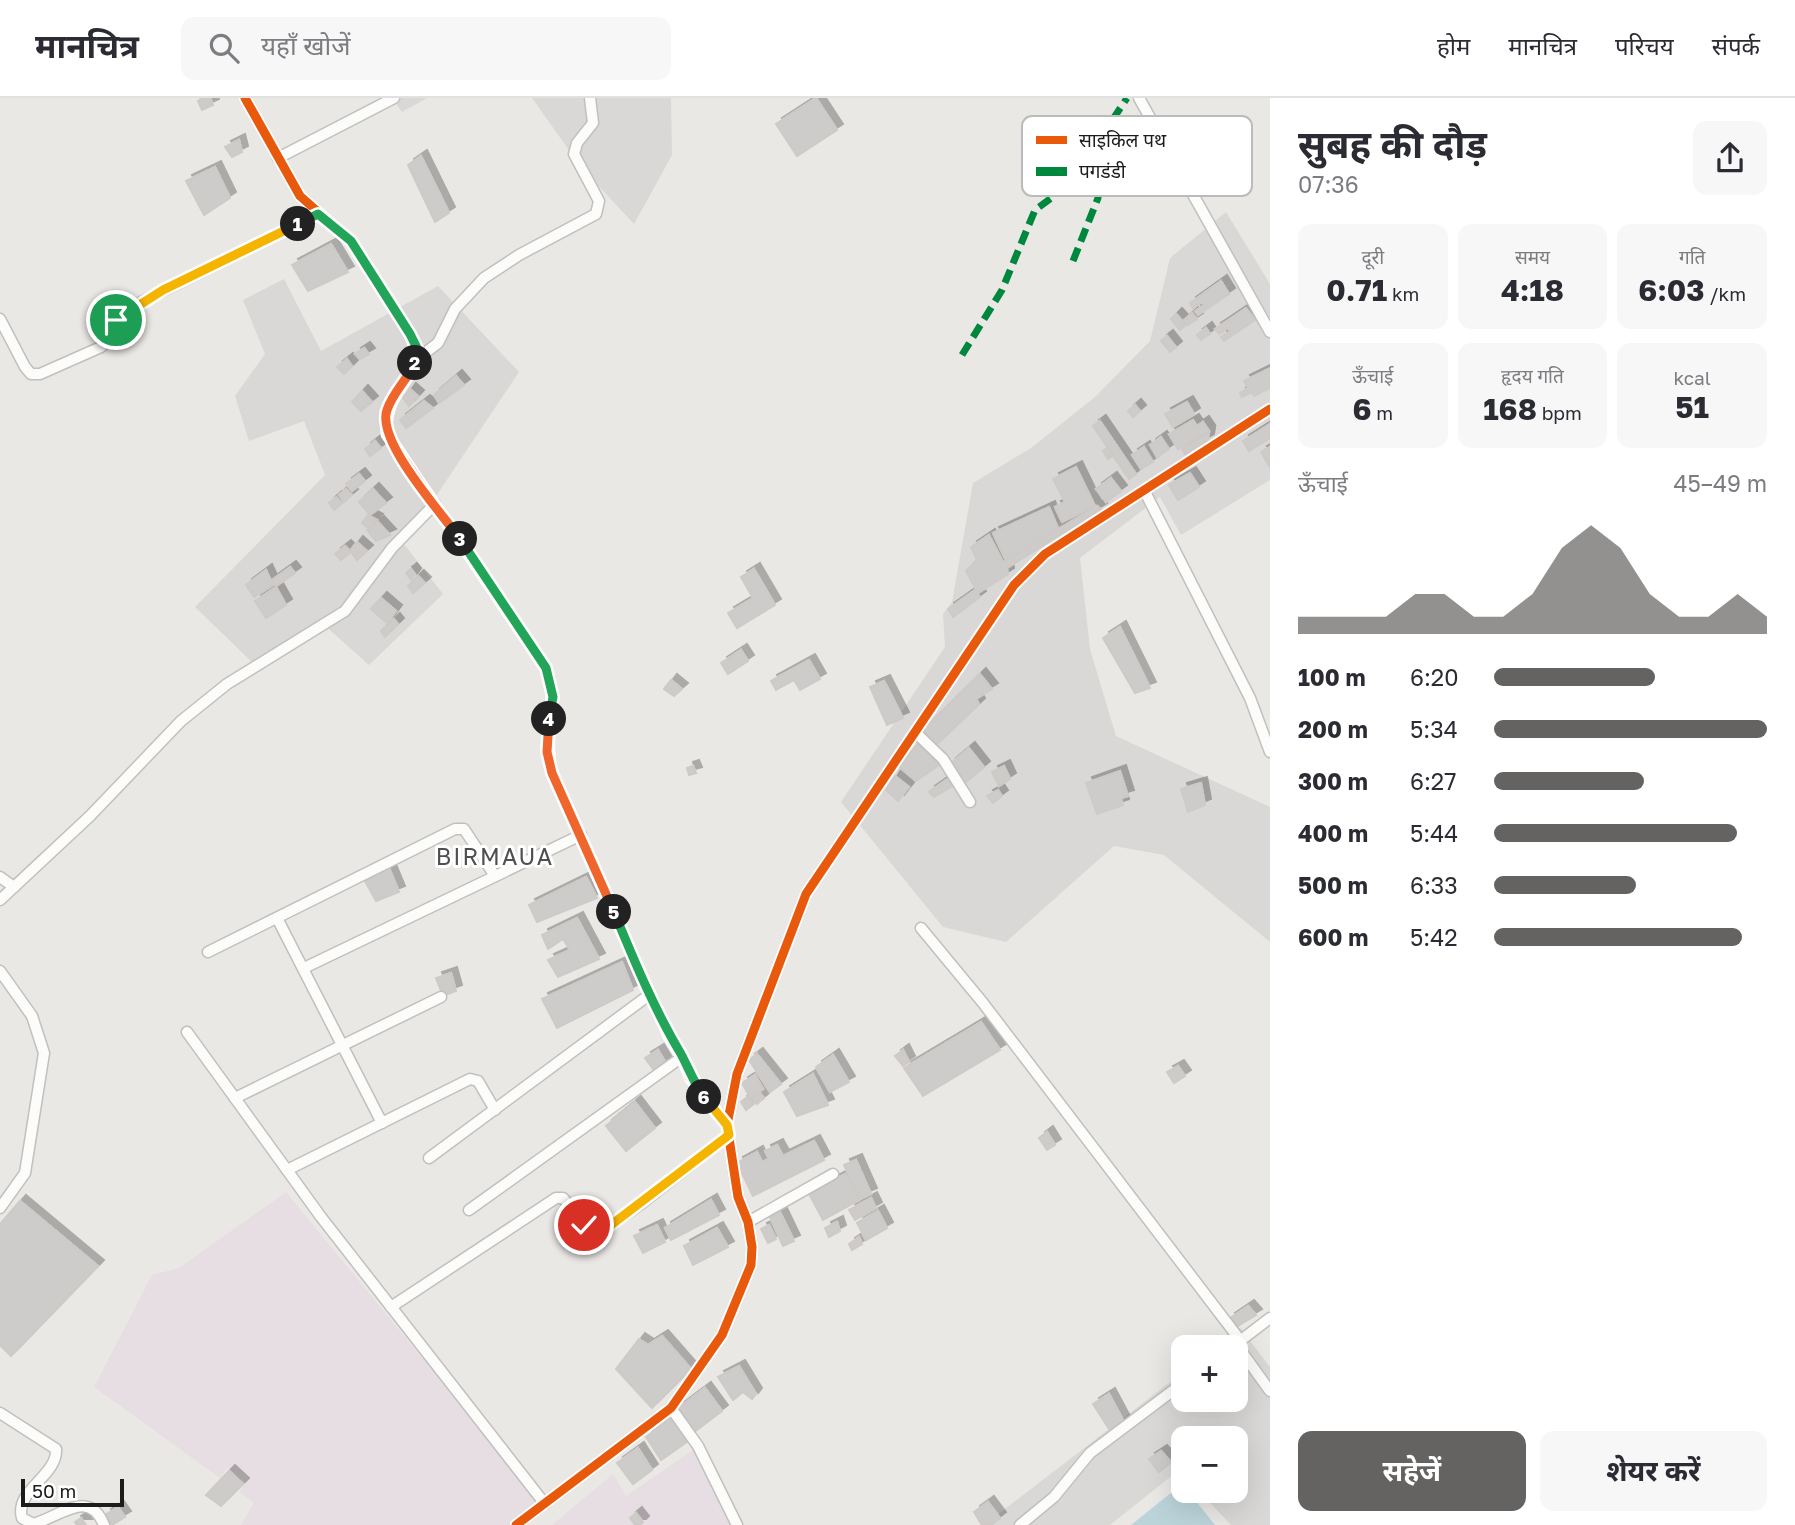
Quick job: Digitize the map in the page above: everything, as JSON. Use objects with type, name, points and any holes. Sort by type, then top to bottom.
[{"type":"street","points":[[245,98],[300,196],[344,234],[365,260],[410,334],[417,348],[417,359]]},
{"type":"street","points":[[278,158],[394,98]]},
{"type":"street","points":[[590,98],[593,122],[577,143],[574,154],[599,201],[596,214],[519,255],[484,278],[455,309],[438,344],[417,359],[394,394],[385,421],[387,434],[397,453],[536,649],[552,684],[553,697],[547,732],[547,752],[552,773],[649,995],[682,1057],[690,1078],[728,1130]]},
{"type":"street","points":[[1139,98],[1149,116]]},
{"type":"street","points":[[1194,196],[1270,332]]},
{"type":"street","points":[[0,319],[25,367],[31,374],[40,374],[101,347],[109,339],[118,317],[143,301],[318,214]]},
{"type":"street","points":[[516,1525],[671,1408],[722,1335],[751,1265],[752,1247],[748,1222],[737,1197],[728,1130],[737,1073],[806,894],[1026,570],[1045,554],[1144,489],[1270,410]]},
{"type":"street","points":[[1144,489],[1250,698],[1270,752]]},
{"type":"street","points":[[0,900],[90,816],[151,750],[190,713],[256,666],[345,611],[392,548],[435,504]]},
{"type":"street","points":[[916,733],[943,759],[970,802]]},
{"type":"street","points":[[208,952],[455,829],[464,829],[472,836],[495,876]]},
{"type":"street","points":[[304,968],[580,835]]},
{"type":"street","points":[[0,877],[15,887]]},
{"type":"street","points":[[277,918],[343,1042],[382,1123]]},
{"type":"street","points":[[921,928],[983,1003],[1229,1335]]},
{"type":"street","points":[[0,971],[32,1016],[44,1053],[25,1173],[0,1208]]},
{"type":"street","points":[[429,1158],[649,995]]},
{"type":"street","points":[[234,1098],[343,1042],[441,997]]},
{"type":"street","points":[[187,1032],[287,1170],[545,1504]]},
{"type":"street","points":[[469,1210],[682,1057]]},
{"type":"street","points":[[287,1170],[473,1078],[481,1084],[495,1110]]},
{"type":"street","points":[[391,1307],[556,1198],[566,1199],[588,1228],[602,1231],[641,1205],[728,1130]]},
{"type":"street","points":[[748,1222],[833,1174]]},
{"type":"street","points":[[1248,1335],[1270,1318]]},
{"type":"street","points":[[1248,1361],[1270,1391]]},
{"type":"street","points":[[1020,1525],[1054,1497],[1090,1453],[1171,1392]]},
{"type":"street","points":[[671,1408],[698,1446],[737,1525]]},
{"type":"street","points":[[0,1413],[56,1449],[53,1467],[38,1482],[22,1506],[22,1518],[33,1524],[72,1508],[91,1507],[97,1510],[104,1525]]},
{"type":"shaded area","points":[[392,98],[427,98],[402,112]]},
{"type":"shaded area","points":[[532,98],[671,98],[672,155],[634,224],[581,167]]},
{"type":"shaded area","points":[[1226,212],[1270,284],[1270,480],[1181,535],[1160,497],[1080,558],[1090,649],[1116,736],[1270,807],[1270,942],[1164,855],[1114,846],[1006,942],[943,927],[841,802],[945,647],[943,614],[952,602],[973,483],[1031,448],[1095,397],[1150,341],[1170,258]]},
{"type":"shaded area","points":[[284,279],[321,351],[438,286],[519,372],[404,544],[443,594],[369,665],[323,624],[255,665],[195,607],[325,475],[304,421],[249,441],[235,396],[265,354],[243,300]]},
{"type":"shaded area","points":[[286,1192],[539,1500],[510,1525],[241,1525],[254,1503],[239,1492],[246,1482],[227,1468],[220,1478],[94,1387],[152,1275],[179,1268]]},
{"type":"shaded area","points":[[1240,1328],[1245,1335],[1231,1335]]},
{"type":"shaded area","points":[[1248,1338],[1270,1367],[1270,1525],[1231,1525],[1210,1503],[1248,1503],[1248,1426],[1171,1426],[1171,1476],[1110,1525],[984,1525],[1171,1381],[1171,1412],[1248,1412]]},
{"type":"shaded area","points":[[693,1450],[732,1525],[552,1525],[613,1474],[626,1496]]},
{"type":"water","points":[[1171,1493],[1171,1503],[1198,1503],[1215,1525],[1131,1525]]},
{"type":"building","points":[[210,98],[213,105],[202,110],[198,101]]},
{"type":"building","points":[[816,98],[837,130],[797,156],[776,124]]},
{"type":"building","points":[[239,140],[242,152],[232,157],[225,147]]},
{"type":"building","points":[[421,156],[449,213],[435,222],[408,165]]},
{"type":"building","points":[[215,167],[230,198],[204,215],[186,181]]},
{"type":"building","points":[[331,244],[348,272],[308,291],[292,265]]},
{"type":"building","points":[[1221,281],[1229,294],[1198,315],[1195,311],[1204,305],[1202,302],[1193,308],[1190,303]]},
{"type":"building","points":[[1246,308],[1255,320],[1224,341],[1221,337],[1230,331],[1228,328],[1219,334],[1215,329]]},
{"type":"building","points":[[1192,313],[1197,319],[1188,325],[1184,320]]},
{"type":"building","points":[[1176,314],[1186,325],[1180,330],[1171,319]]},
{"type":"building","points":[[1206,328],[1210,334],[1201,340],[1197,335]]},
{"type":"building","points":[[1167,336],[1176,347],[1170,352],[1161,341]]},
{"type":"building","points":[[364,348],[369,354],[360,359],[355,354]]},
{"type":"building","points":[[347,359],[352,366],[344,374],[337,367]]},
{"type":"building","points":[[1270,368],[1270,388],[1254,396],[1252,392],[1242,397],[1240,393],[1248,388],[1244,381]]},
{"type":"building","points":[[456,376],[464,385],[439,403],[434,395]]},
{"type":"building","points":[[410,389],[418,396],[409,406],[403,398]]},
{"type":"building","points":[[362,391],[372,402],[361,411],[352,402]]},
{"type":"building","points":[[424,401],[433,408],[406,428],[400,420]]},
{"type":"building","points":[[1187,402],[1194,414],[1173,427],[1165,414]]},
{"type":"building","points":[[1135,405],[1140,411],[1133,417],[1128,411]]},
{"type":"building","points":[[1193,420],[1197,426],[1203,422],[1209,431],[1178,449],[1169,434]]},
{"type":"building","points":[[1100,421],[1136,474],[1129,479],[1093,426]]},
{"type":"building","points":[[1270,424],[1270,438],[1249,451],[1243,441]]},
{"type":"building","points":[[1209,433],[1208,440],[1185,454],[1182,449]]},
{"type":"building","points":[[1161,437],[1169,449],[1157,457],[1150,445]]},
{"type":"building","points":[[375,441],[381,448],[370,456],[365,449]]},
{"type":"building","points":[[1144,447],[1153,462],[1141,469],[1132,455]]},
{"type":"building","points":[[1270,447],[1270,467],[1261,452]]},
{"type":"building","points":[[1107,448],[1113,456],[1108,459],[1103,451]]},
{"type":"building","points":[[1076,467],[1095,506],[1062,522],[1055,507],[1065,502],[1053,479]]},
{"type":"building","points":[[1190,473],[1199,487],[1178,500],[1169,485]]},
{"type":"building","points":[[359,474],[365,481],[352,491],[346,484]]},
{"type":"building","points":[[1111,478],[1121,491],[1106,502],[1096,489]]},
{"type":"building","points":[[346,489],[352,495],[344,502],[339,495]]},
{"type":"building","points":[[373,489],[386,503],[370,515],[359,502]]},
{"type":"building","points":[[336,497],[342,503],[334,510],[329,503]]},
{"type":"building","points":[[1097,506],[1101,509],[1007,568],[1008,574],[978,593],[966,571],[977,560],[971,547],[989,535],[1003,562]]},
{"type":"building","points":[[1049,507],[1058,528],[1006,561],[993,533]]},
{"type":"building","points":[[368,515],[377,520],[368,528],[362,523]]},
{"type":"building","points":[[378,522],[390,535],[376,541],[367,530]]},
{"type":"building","points":[[357,542],[367,551],[357,560],[350,551]]},
{"type":"building","points":[[345,546],[351,552],[341,560],[335,554]]},
{"type":"building","points":[[290,567],[295,573],[276,586],[272,580]]},
{"type":"building","points":[[411,569],[415,574],[411,580],[406,573]]},
{"type":"building","points":[[754,569],[775,605],[737,628],[728,613],[753,598],[741,577]]},
{"type":"building","points":[[266,570],[273,585],[254,597],[246,585]]},
{"type":"building","points":[[418,576],[425,583],[413,593],[408,586]]},
{"type":"building","points":[[276,587],[286,605],[266,618],[255,601]]},
{"type":"building","points":[[975,590],[980,597],[953,617],[948,609]]},
{"type":"building","points":[[381,598],[396,611],[387,623],[371,609]]},
{"type":"building","points":[[394,619],[398,624],[385,637],[381,631]]},
{"type":"building","points":[[1120,627],[1150,688],[1135,693],[1103,638]]},
{"type":"building","points":[[741,650],[748,661],[728,674],[721,663]]},
{"type":"building","points":[[809,660],[820,679],[800,690],[794,680],[776,690],[771,681]]},
{"type":"building","points":[[980,674],[992,689],[976,699],[979,704],[934,747],[921,732]]},
{"type":"building","points":[[671,680],[682,689],[674,696],[664,689]]},
{"type":"building","points":[[884,681],[903,718],[887,725],[870,687]]},
{"type":"building","points":[[921,741],[939,765],[916,781],[898,766]]},
{"type":"building","points":[[969,748],[984,767],[965,783],[950,764]]},
{"type":"building","points":[[693,766],[696,773],[689,775],[687,768]]},
{"type":"building","points":[[1004,766],[1010,779],[999,786],[992,772]]},
{"type":"building","points":[[1120,771],[1128,796],[1121,798],[1123,805],[1097,814],[1086,783]]},
{"type":"building","points":[[895,776],[909,787],[898,801],[886,790]]},
{"type":"building","points":[[949,778],[954,785],[934,797],[929,792]]},
{"type":"building","points":[[1201,783],[1205,805],[1188,812],[1181,789]]},
{"type":"building","points":[[998,790],[1002,796],[993,803],[987,796]]},
{"type":"building","points":[[389,868],[399,892],[376,901],[365,881]]},
{"type":"building","points":[[586,877],[597,898],[537,922],[529,905]]},
{"type":"building","points":[[577,918],[599,959],[558,977],[548,960],[570,950],[563,939],[548,949],[542,935]]},
{"type":"building","points":[[622,962],[633,990],[557,1028],[542,999]]},
{"type":"building","points":[[451,973],[456,991],[443,996],[436,978]]},
{"type":"building","points":[[981,1022],[1000,1050],[923,1096],[904,1068]]},
{"type":"building","points":[[658,1050],[667,1065],[656,1073],[645,1058]]},
{"type":"building","points":[[903,1050],[909,1062],[903,1066],[895,1056]]},
{"type":"building","points":[[757,1054],[781,1084],[770,1092],[749,1060]]},
{"type":"building","points":[[833,1055],[849,1082],[830,1092],[816,1067]]},
{"type":"building","points":[[1178,1066],[1185,1076],[1174,1083],[1167,1072]]},
{"type":"building","points":[[813,1074],[828,1105],[797,1116],[784,1092]]},
{"type":"building","points":[[755,1075],[763,1089],[750,1097],[742,1083]]},
{"type":"building","points":[[760,1093],[764,1098],[757,1104],[752,1098]]},
{"type":"building","points":[[747,1097],[754,1104],[746,1110],[741,1102]]},
{"type":"building","points":[[635,1102],[655,1128],[626,1151],[606,1126]]},
{"type":"building","points":[[1047,1132],[1055,1145],[1047,1150],[1039,1138]]},
{"type":"building","points":[[814,1141],[824,1160],[753,1196],[737,1163],[757,1152],[762,1162],[769,1159],[765,1151],[777,1145],[783,1156]]},
{"type":"building","points":[[856,1160],[871,1194],[860,1199],[844,1165]]},
{"type":"building","points":[[845,1174],[859,1200],[823,1220],[809,1194]]},
{"type":"building","points":[[871,1198],[876,1208],[855,1220],[849,1210]]},
{"type":"building","points":[[711,1200],[719,1215],[671,1240],[665,1228]]},
{"type":"building","points":[[20,1201],[98,1266],[11,1356],[0,1345],[0,1224]]},
{"type":"building","points":[[878,1211],[887,1228],[866,1240],[857,1223]]},
{"type":"building","points":[[780,1212],[794,1241],[783,1246],[770,1217]]},
{"type":"building","points":[[837,1222],[840,1231],[829,1237],[825,1228]]},
{"type":"building","points":[[657,1225],[665,1242],[643,1253],[634,1236]]},
{"type":"building","points":[[769,1225],[776,1239],[768,1243],[761,1229]]},
{"type":"building","points":[[717,1228],[728,1247],[693,1265],[684,1246]]},
{"type":"building","points":[[859,1237],[862,1244],[852,1250],[849,1244]]},
{"type":"building","points":[[1248,1306],[1256,1315],[1236,1327],[1229,1319]]},
{"type":"building","points":[[662,1336],[691,1369],[652,1408],[616,1369],[639,1339],[648,1345]]},
{"type":"building","points":[[739,1366],[756,1394],[752,1399],[743,1392],[733,1400],[718,1377]]},
{"type":"building","points":[[705,1388],[722,1411],[694,1432],[677,1409]]},
{"type":"building","points":[[1109,1394],[1124,1422],[1109,1429],[1093,1404]]},
{"type":"building","points":[[674,1416],[687,1442],[661,1460],[646,1437]]},
{"type":"building","points":[[638,1448],[652,1470],[633,1484],[617,1463]]},
{"type":"building","points":[[1161,1451],[1171,1462],[1159,1472],[1149,1459]]},
{"type":"building","points":[[229,1471],[243,1484],[221,1506],[206,1495]]},
{"type":"building","points":[[988,1502],[1000,1518],[991,1525],[982,1525],[974,1512]]},
{"type":"building","points":[[118,1507],[125,1517],[112,1525],[105,1515]]},
{"type":"building","points":[[636,1513],[643,1522],[640,1525],[635,1525],[630,1518]]},
{"type":"building","points":[[81,1518],[86,1525],[77,1525],[75,1522]]},
{"type":"marked path","points":[[1115,116],[1127,98]]},
{"type":"marked path","points":[[962,355],[1002,290],[1035,210],[1054,196]]},
{"type":"marked path","points":[[1073,261],[1098,196]]},
{"type":"cycle path","points":[[245,98],[300,196],[351,241],[410,334],[415,349],[414,361],[391,405],[387,418],[387,434],[546,669],[551,695],[549,746],[552,773],[669,1037],[682,1057],[690,1078],[727,1125]]},
{"type":"cycle path","points":[[516,1525],[671,1408],[722,1335],[751,1265],[752,1247],[748,1222],[738,1197],[727,1125],[737,1074],[806,894],[1014,585],[1045,554],[1270,409]]},
{"type":"district","name":"BIRMAUA","points":[[495,856]]},
{"type":"route","points":[[116,320],[121,314],[163,290],[318,214],[351,241],[410,334],[417,348],[417,359],[394,394],[386,412],[387,434],[397,453],[446,519],[536,649],[546,668],[553,697],[547,732],[547,752],[552,773],[669,1037],[682,1057],[690,1078],[727,1125],[729,1135],[641,1205],[602,1231],[592,1231],[584,1225]]}]
